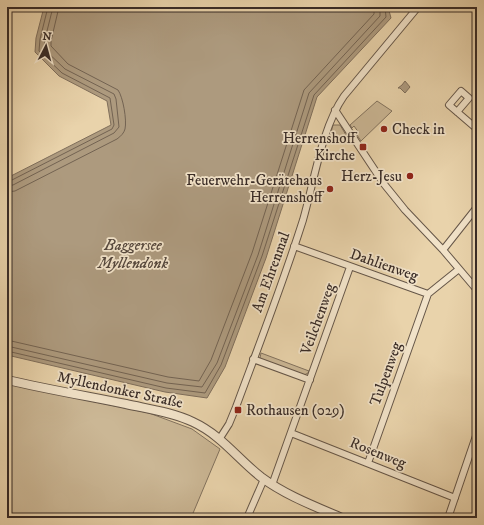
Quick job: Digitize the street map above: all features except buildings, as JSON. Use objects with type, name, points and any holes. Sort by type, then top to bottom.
[{"type":"street","name":"Am Ehrenmal","points":[[220,438],[232,418],[294,246],[335,110],[344,96],[418,7]]},
{"type":"street","points":[[335,110],[379,178],[405,210],[443,250],[477,290]]},
{"type":"street","points":[[457,112],[477,129]]},
{"type":"street","points":[[443,250],[477,207]]},
{"type":"street","name":"Dahlienweg","points":[[294,246],[428,294],[459,269]]},
{"type":"street","name":"Veilchenweg","points":[[272,485],[350,267]]},
{"type":"street","name":"Tulpenweg","points":[[368,463],[428,294]]},
{"type":"street","points":[[253,359],[310,380]]},
{"type":"street","name":"Myllendonker Straße","points":[[7,380],[172,414],[192,421],[220,438],[272,485],[290,495],[342,518]]},
{"type":"street","name":"Rosenweg","points":[[291,433],[455,498]]},
{"type":"street","points":[[448,518],[477,433]]},
{"type":"street","points":[[247,518],[264,479]]},
{"type":"shaded area","points":[[377,101],[392,111],[361,141],[357,135],[359,133],[354,126],[352,128],[350,125]]},
{"type":"shaded area","points":[[333,125],[340,125],[349,140],[328,143]]},
{"type":"shaded area","points":[[261,353],[309,371],[304,375],[262,360],[260,358]]},
{"type":"shaded area","points":[[7,384],[149,413],[192,429],[220,449],[191,518],[7,518]]},
{"type":"water","name":"Baggersee Myllendonk","points":[[44,7],[388,7],[391,18],[317,97],[266,258],[225,367],[207,398],[165,392],[7,355],[7,178],[111,125],[107,101],[59,76],[35,52],[36,38]]},
{"type":"water","points":[[405,81],[410,87],[405,93],[398,88]]},
{"type":"place","name":"Check in","points":[[384,129]]},
{"type":"place","name":"Herrenshoff Kirche","points":[[363,147]]},
{"type":"place","name":"Herz-Jesu","points":[[410,176]]},
{"type":"place","name":"Feuerwehr-Gerätehaus Herrenshoff","points":[[330,189]]},
{"type":"place","name":"Rothausen (029)","points":[[238,410]]}]
